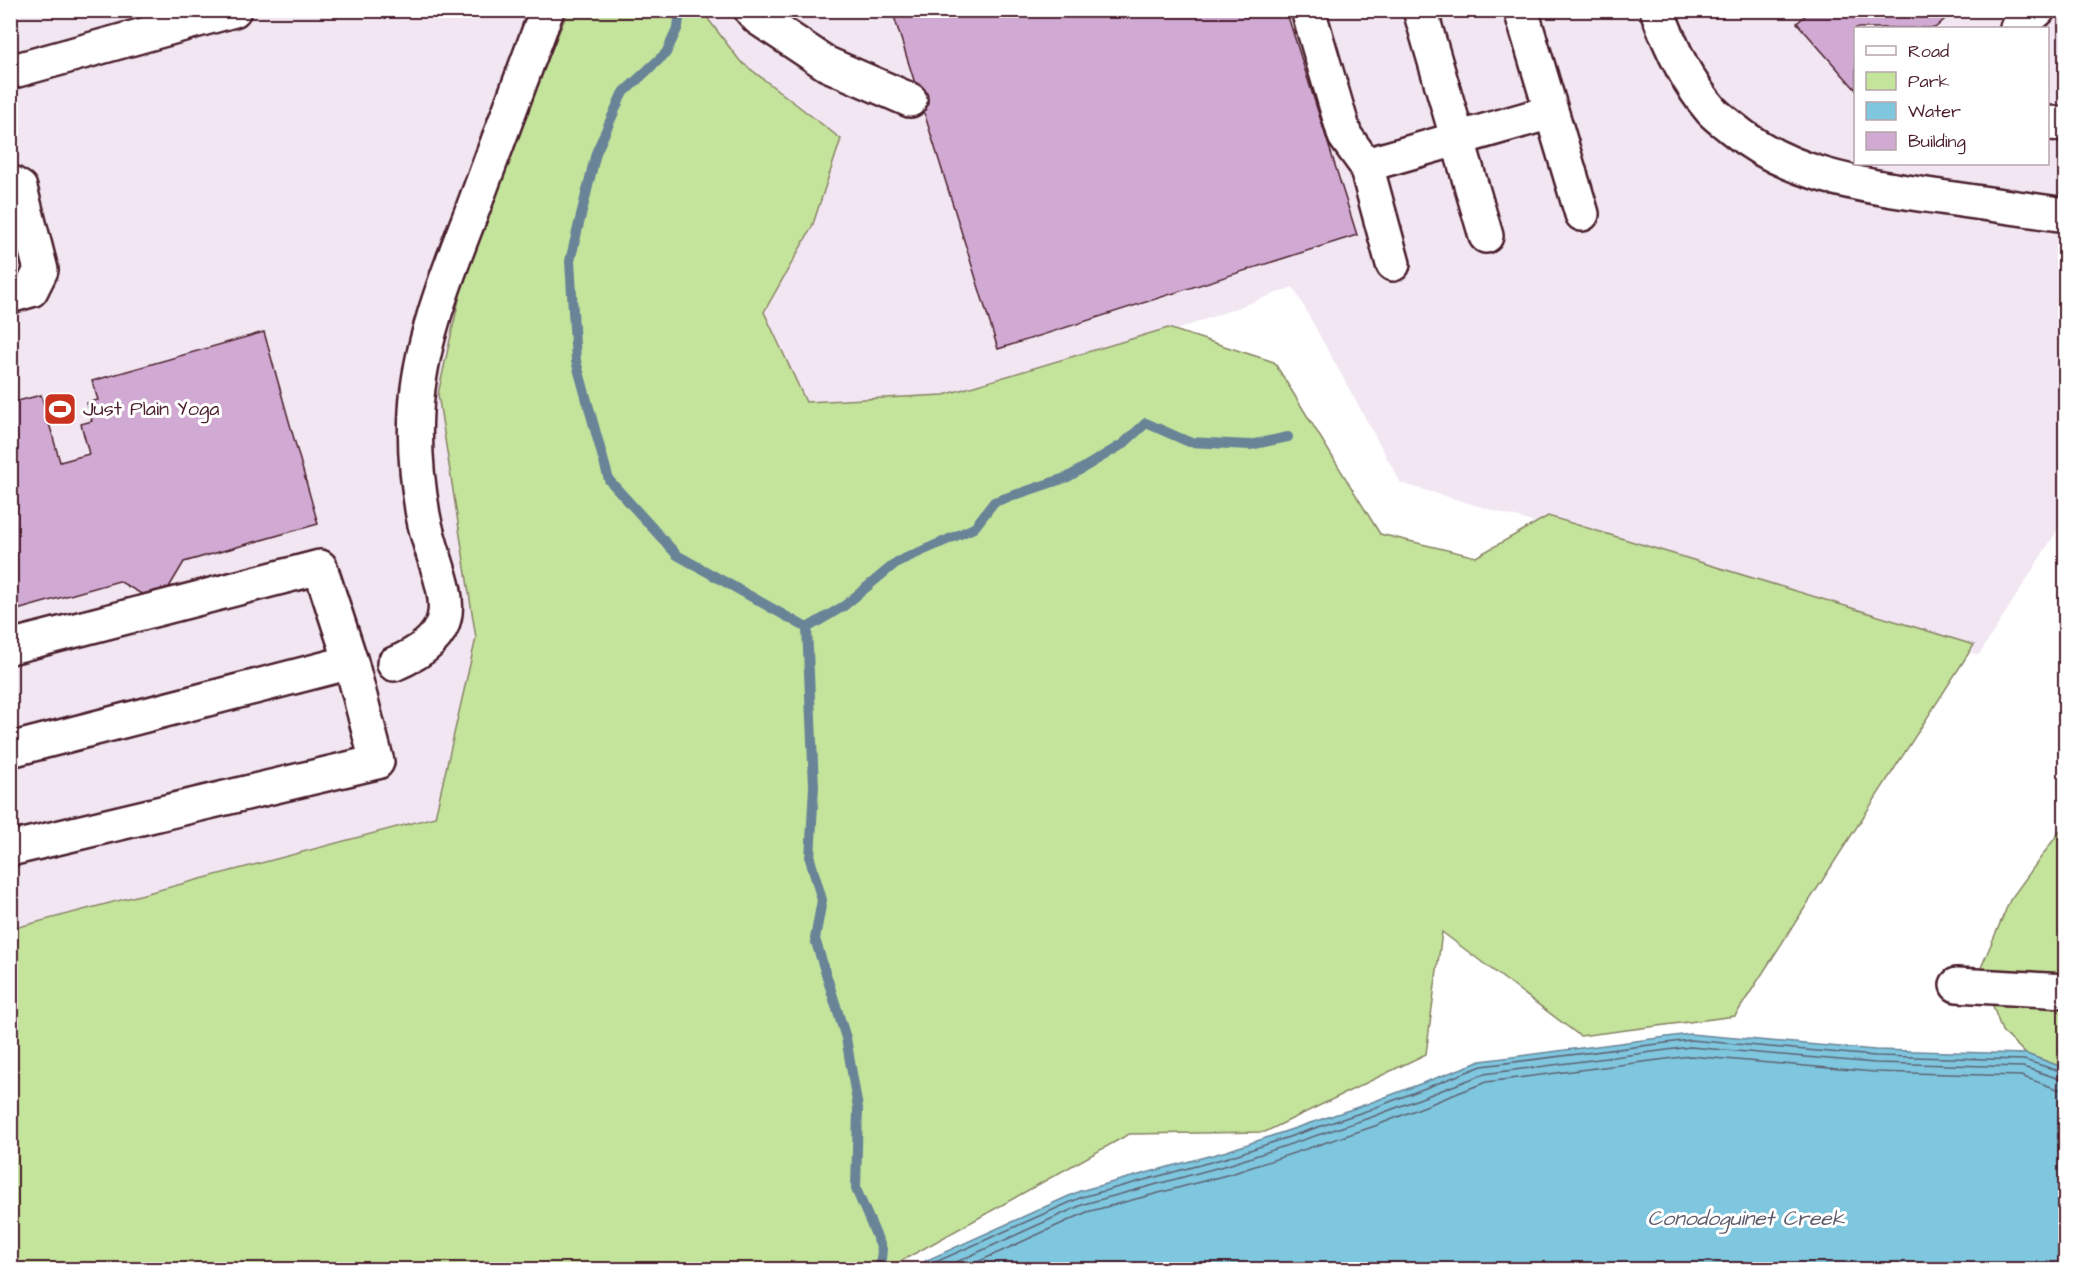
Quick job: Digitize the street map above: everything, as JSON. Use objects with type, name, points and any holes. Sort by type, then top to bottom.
[{"type":"street","points":[[10,72],[234,10]]},
{"type":"street","points":[[394,664],[415,655],[430,644],[438,632],[446,609],[443,583],[423,517],[416,458],[416,409],[427,343],[449,270],[547,10]]},
{"type":"street","points":[[751,10],[758,18],[827,64],[910,100]]},
{"type":"street","points":[[1308,10],[1346,136],[1365,165],[1393,264]]},
{"type":"street","points":[[1420,10],[1486,236]]},
{"type":"street","points":[[1521,10],[1582,214]]},
{"type":"street","points":[[1657,10],[1668,40],[1684,70],[1712,111],[1748,142],[1783,162],[1818,174],[1872,187],[2066,215]]},
{"type":"street","points":[[2018,27],[2038,10]]},
{"type":"street","points":[[1365,165],[1551,112]]},
{"type":"street","points":[[2049,123],[2066,124]]},
{"type":"street","points":[[10,182],[20,188],[41,270],[32,290],[10,296]]},
{"type":"street","points":[[10,647],[320,567],[351,662],[377,762],[10,849]]},
{"type":"street","points":[[10,750],[351,662]]},
{"type":"street","points":[[1957,985],[2066,991]]},
{"type":"shaded area","points":[[11,11],[588,11],[459,834],[11,951]]},
{"type":"shaded area","points":[[629,11],[2065,11],[2065,518],[1979,655],[1401,483],[1293,287],[715,499]]},
{"type":"green space","points":[[568,11],[702,11],[740,61],[841,139],[812,227],[764,312],[806,402],[944,395],[1168,328],[1274,362],[1380,534],[1476,557],[1548,516],[1974,645],[1735,1016],[1580,1036],[1442,932],[1426,1054],[1265,1132],[1129,1134],[887,1269],[11,1270],[11,929],[435,817],[476,638],[438,394],[472,241]]},
{"type":"green space","points":[[2065,824],[2065,1068],[2026,1054],[2002,1031],[1980,970],[2010,900]]},
{"type":"water","name":"Conodoguinet Creek","points":[[1690,1034],[1875,1050],[2026,1054],[2065,1068],[2065,1269],[919,1269],[925,1261],[1080,1191],[1227,1151],[1367,1104],[1481,1061]]},
{"type":"building","points":[[892,10],[1286,10],[1357,235],[998,349]]},
{"type":"building","points":[[1811,10],[1955,10],[1936,27],[1854,27],[1854,88],[1797,23]]},
{"type":"building","points":[[264,332],[318,524],[184,562],[159,604],[119,581],[10,612],[10,403],[41,395],[60,462],[89,454],[81,424],[92,421],[87,403],[98,400],[92,381]]},
{"type":"waterway","points":[[680,10],[678,27],[666,53],[622,94],[596,153],[570,261],[576,361],[609,480],[677,555],[807,628]]},
{"type":"waterway","points":[[807,628],[844,606],[897,562],[974,528],[994,502],[1068,477],[1123,444],[1146,423],[1189,442],[1250,445],[1288,437]]},
{"type":"waterway","points":[[807,628],[814,786],[810,859],[822,900],[815,939],[846,1038],[858,1108],[856,1189],[882,1249],[880,1270]]},
{"type":"place","name":"Just Plain Yoga","points":[[60,409]]}]
